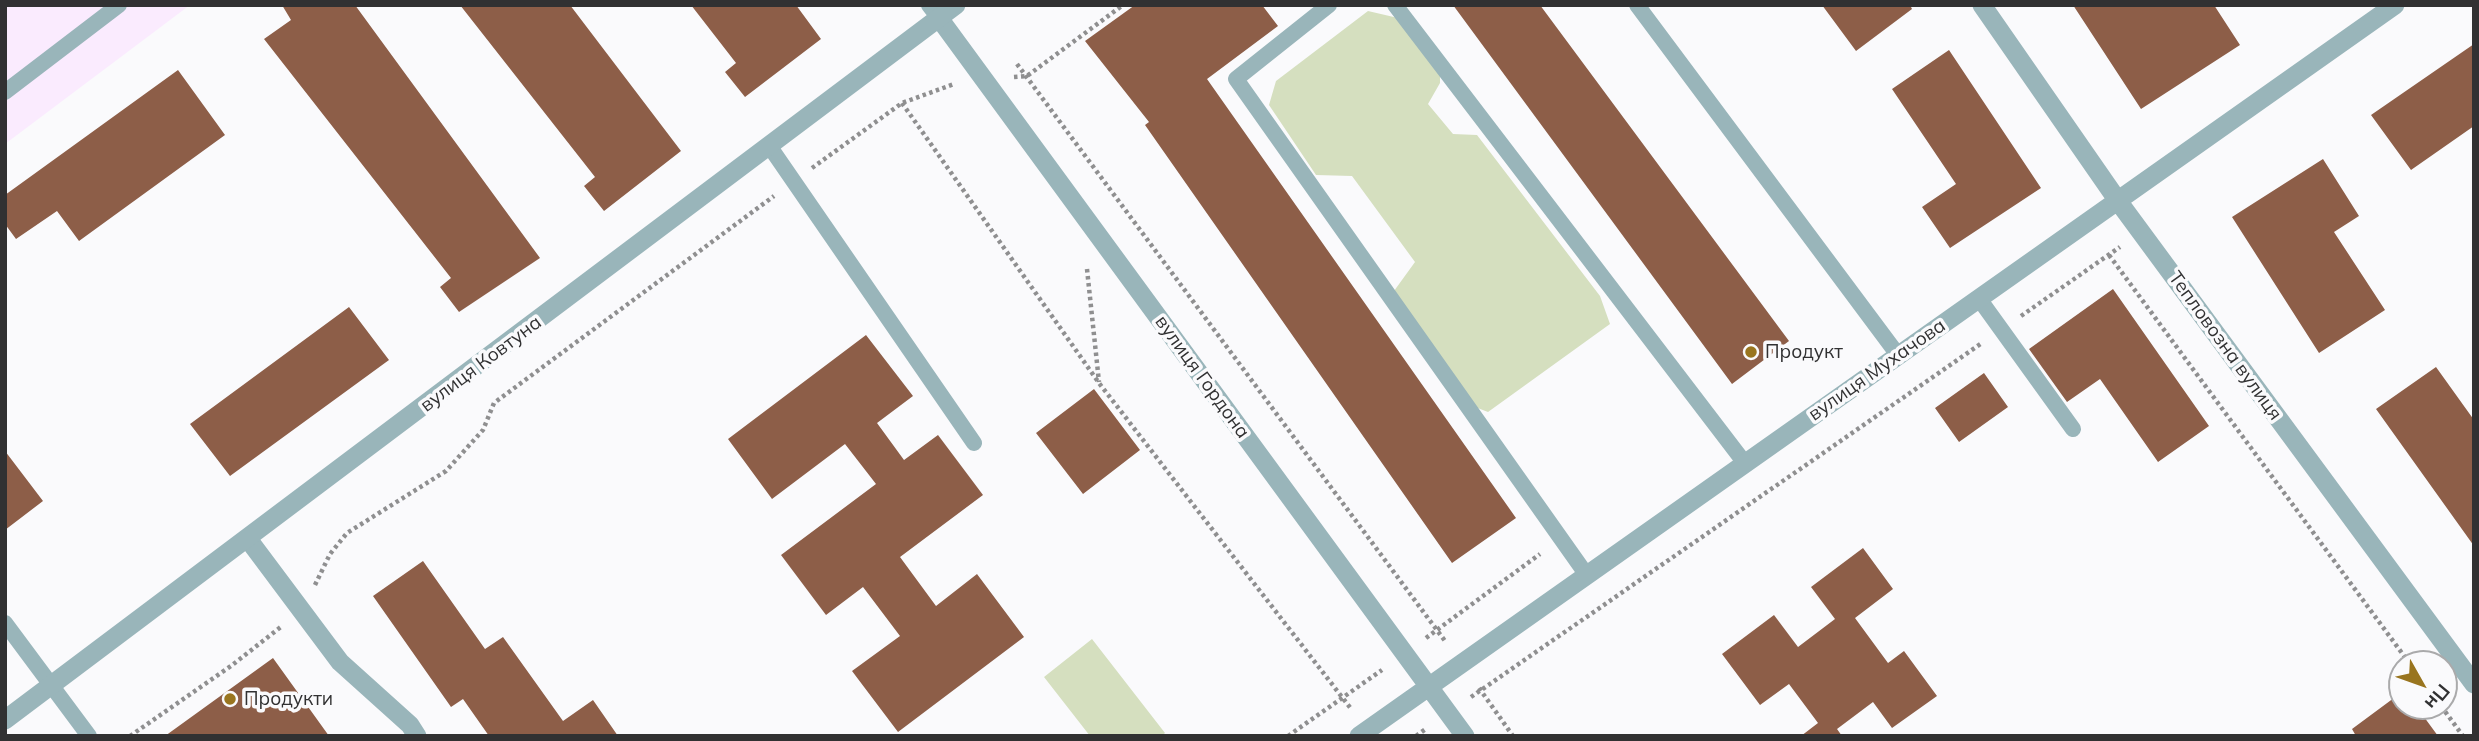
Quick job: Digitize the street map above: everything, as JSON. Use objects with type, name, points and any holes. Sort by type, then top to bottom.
[{"type":"street","name":"вулиця Ковтуна","points":[[5,720],[770,147],[934,12],[956,5]]},
{"type":"street","name":"Тепловозна вулиця","points":[[1982,5],[2118,201],[2474,684]]},
{"type":"street","name":"вулиця Мухачова","points":[[1363,733],[2395,5]]},
{"type":"street","name":"вулиця Гордона","points":[[934,12],[1465,736]]},
{"type":"street","points":[[248,539],[340,662],[410,725],[417,736]]},
{"type":"lane","points":[[5,92],[119,5]]},
{"type":"lane","points":[[1329,5],[1236,79],[1586,574]]},
{"type":"lane","points":[[1395,5],[1744,462]]},
{"type":"lane","points":[[1637,5],[1898,355]]},
{"type":"lane","points":[[770,147],[974,443]]},
{"type":"lane","points":[[1980,300],[2073,429]]},
{"type":"lane","points":[[5,623],[89,736]]},
{"type":"path","points":[[130,736],[231,666],[302,611],[330,554],[347,533],[446,471],[483,430],[494,403],[794,181],[902,103],[957,82],[1027,76],[1123,5]]},
{"type":"path","points":[[1017,64],[1513,736]]},
{"type":"path","points":[[902,103],[1099,383],[1343,697],[1363,733]]},
{"type":"path","points":[[1416,736],[2141,232]]},
{"type":"path","points":[[2109,255],[2400,650]]},
{"type":"path","points":[[1288,736],[1561,539]]},
{"type":"path","points":[[2451,720],[2463,736]]},
{"type":"shaded area","points":[[5,5],[190,5],[5,144]]},
{"type":"green space","points":[[1368,11],[1398,18],[1440,72],[1440,83],[1428,104],[1453,134],[1477,135],[1600,296],[1610,324],[1488,412],[1475,407],[1394,291],[1415,262],[1352,176],[1316,175],[1269,105],[1276,81]]},
{"type":"green space","points":[[1092,639],[1165,733],[1162,736],[1090,736],[1044,677]]},
{"type":"building","points":[[282,5],[355,5],[540,258],[459,312],[440,287],[451,278],[264,39],[291,20]]},
{"type":"building","points":[[460,5],[570,5],[681,151],[604,211],[584,186],[595,177]]},
{"type":"building","points":[[691,5],[796,5],[821,39],[745,97],[725,72],[736,63]]},
{"type":"building","points":[[1135,5],[1262,5],[1278,26],[1207,79],[1516,518],[1452,563],[1145,125],[1149,122],[1085,41]]},
{"type":"building","points":[[1453,5],[1540,5],[1789,341],[1732,384]]},
{"type":"building","points":[[1822,5],[1910,5],[1912,9],[1856,51]]},
{"type":"building","points":[[2073,5],[2214,5],[2240,45],[2141,109]]},
{"type":"building","points":[[2474,44],[2474,126],[2411,170],[2371,115]]},
{"type":"building","points":[[1949,50],[2041,188],[1950,248],[1922,207],[1956,184],[1892,89]]},
{"type":"building","points":[[178,70],[225,135],[79,241],[57,211],[16,239],[5,224],[5,195]]},
{"type":"building","points":[[2323,159],[2359,216],[2334,232],[2385,310],[2319,353],[2232,217]]},
{"type":"building","points":[[2113,289],[2209,426],[2158,462],[2100,379],[2067,402],[2029,349]]},
{"type":"building","points":[[349,307],[389,360],[230,476],[190,424]]},
{"type":"building","points":[[866,335],[913,396],[877,423],[904,460],[938,435],[983,495],[900,557],[936,606],[977,574],[1024,637],[898,732],[852,671],[900,636],[863,587],[826,615],[781,555],[876,484],[845,444],[772,499],[728,439]]},
{"type":"building","points":[[2436,367],[2474,420],[2474,546],[2376,409]]},
{"type":"building","points":[[1984,373],[2008,407],[1959,442],[1935,408]]},
{"type":"building","points":[[1094,389],[1140,450],[1083,494],[1036,433]]},
{"type":"building","points":[[5,451],[43,501],[5,530]]},
{"type":"building","points":[[1863,548],[1893,589],[1855,618],[1888,663],[1904,651],[1937,696],[1892,728],[1873,702],[1837,729],[1842,736],[1801,736],[1818,723],[1789,684],[1760,705],[1722,654],[1774,615],[1798,647],[1835,619],[1811,587]]},
{"type":"building","points":[[423,561],[485,649],[503,637],[563,721],[593,700],[618,736],[489,736],[463,699],[451,707],[373,596]]},
{"type":"building","points":[[273,658],[329,736],[165,736]]},
{"type":"building","points":[[2388,702],[2388,720],[2426,720],[2438,736],[2356,736],[2352,729]]},
{"type":"place","name":"Продукт","points":[[1751,352]]},
{"type":"place","name":"Продукти","points":[[230,699]]}]
